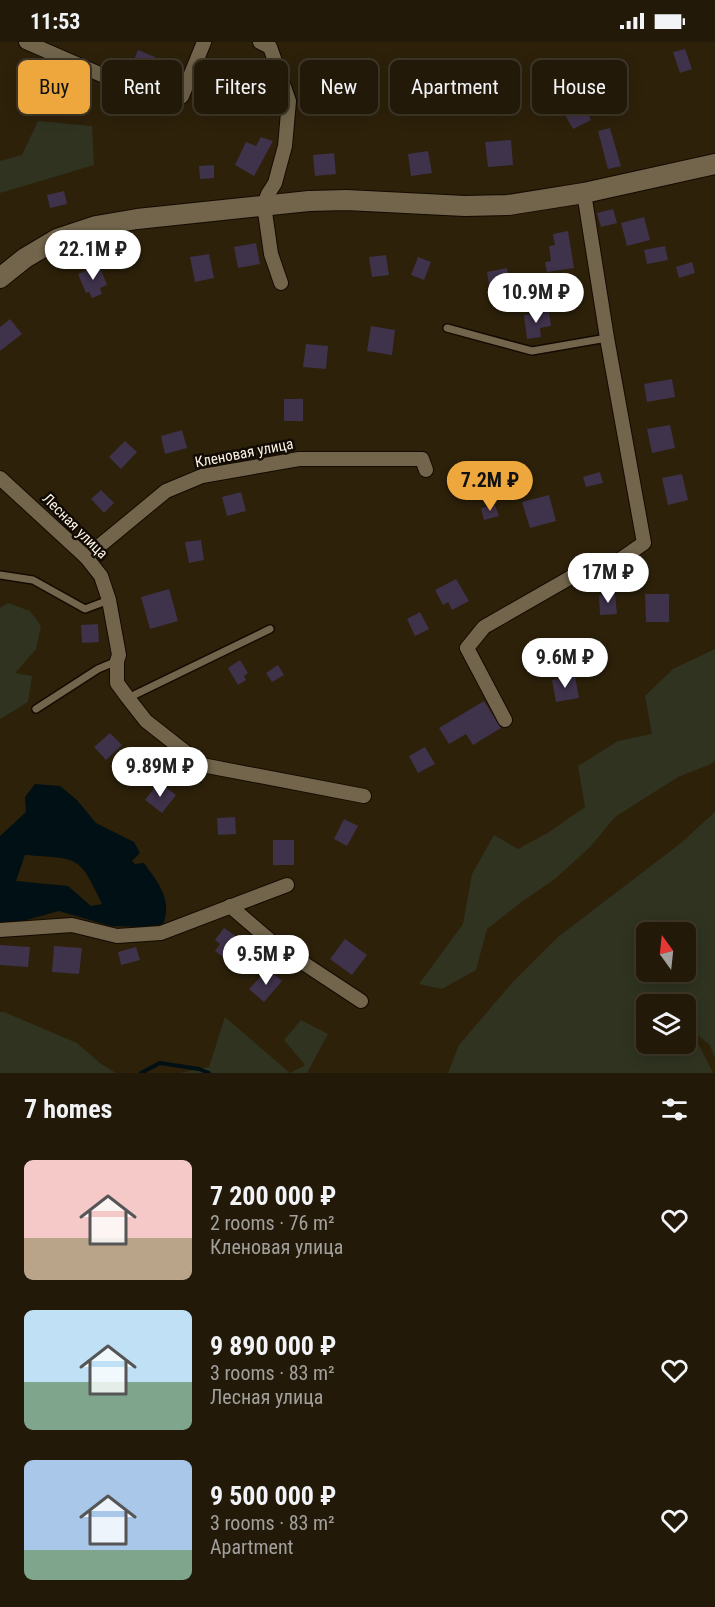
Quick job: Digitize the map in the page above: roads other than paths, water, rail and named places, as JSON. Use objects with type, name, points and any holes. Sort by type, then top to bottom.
[{"type":"street","points":[[26,42],[171,105],[182,96],[204,42]]},
{"type":"street","points":[[260,42],[270,47],[289,101],[285,146],[275,183],[264,206],[271,254],[281,283]]},
{"type":"street","points":[[0,278],[25,258],[57,239],[96,226],[137,219],[346,200],[465,206],[508,205],[584,193],[715,164]]},
{"type":"street","points":[[505,720],[467,648],[484,627],[573,576],[611,566],[644,543],[607,338],[584,193]]},
{"type":"street","name":"Кленовая улица","points":[[86,557],[165,491],[202,476],[299,459],[422,459],[426,470]]},
{"type":"street","name":"Лесная улица","points":[[0,478],[86,557],[101,576],[109,600],[119,655],[117,683],[146,720],[202,765],[364,796]]},
{"type":"street","points":[[0,930],[72,926],[117,936],[161,933],[287,885]]},
{"type":"street","points":[[230,906],[273,943],[362,1001]]},
{"type":"lane","points":[[447,328],[532,351],[607,338]]},
{"type":"lane","points":[[0,575],[33,580],[85,609],[109,600]]},
{"type":"lane","points":[[128,698],[270,629]]},
{"type":"lane","points":[[36,709],[98,669],[117,661]]},
{"type":"waterway","points":[[141,1073],[160,1063],[199,1069],[209,1073]]}]
